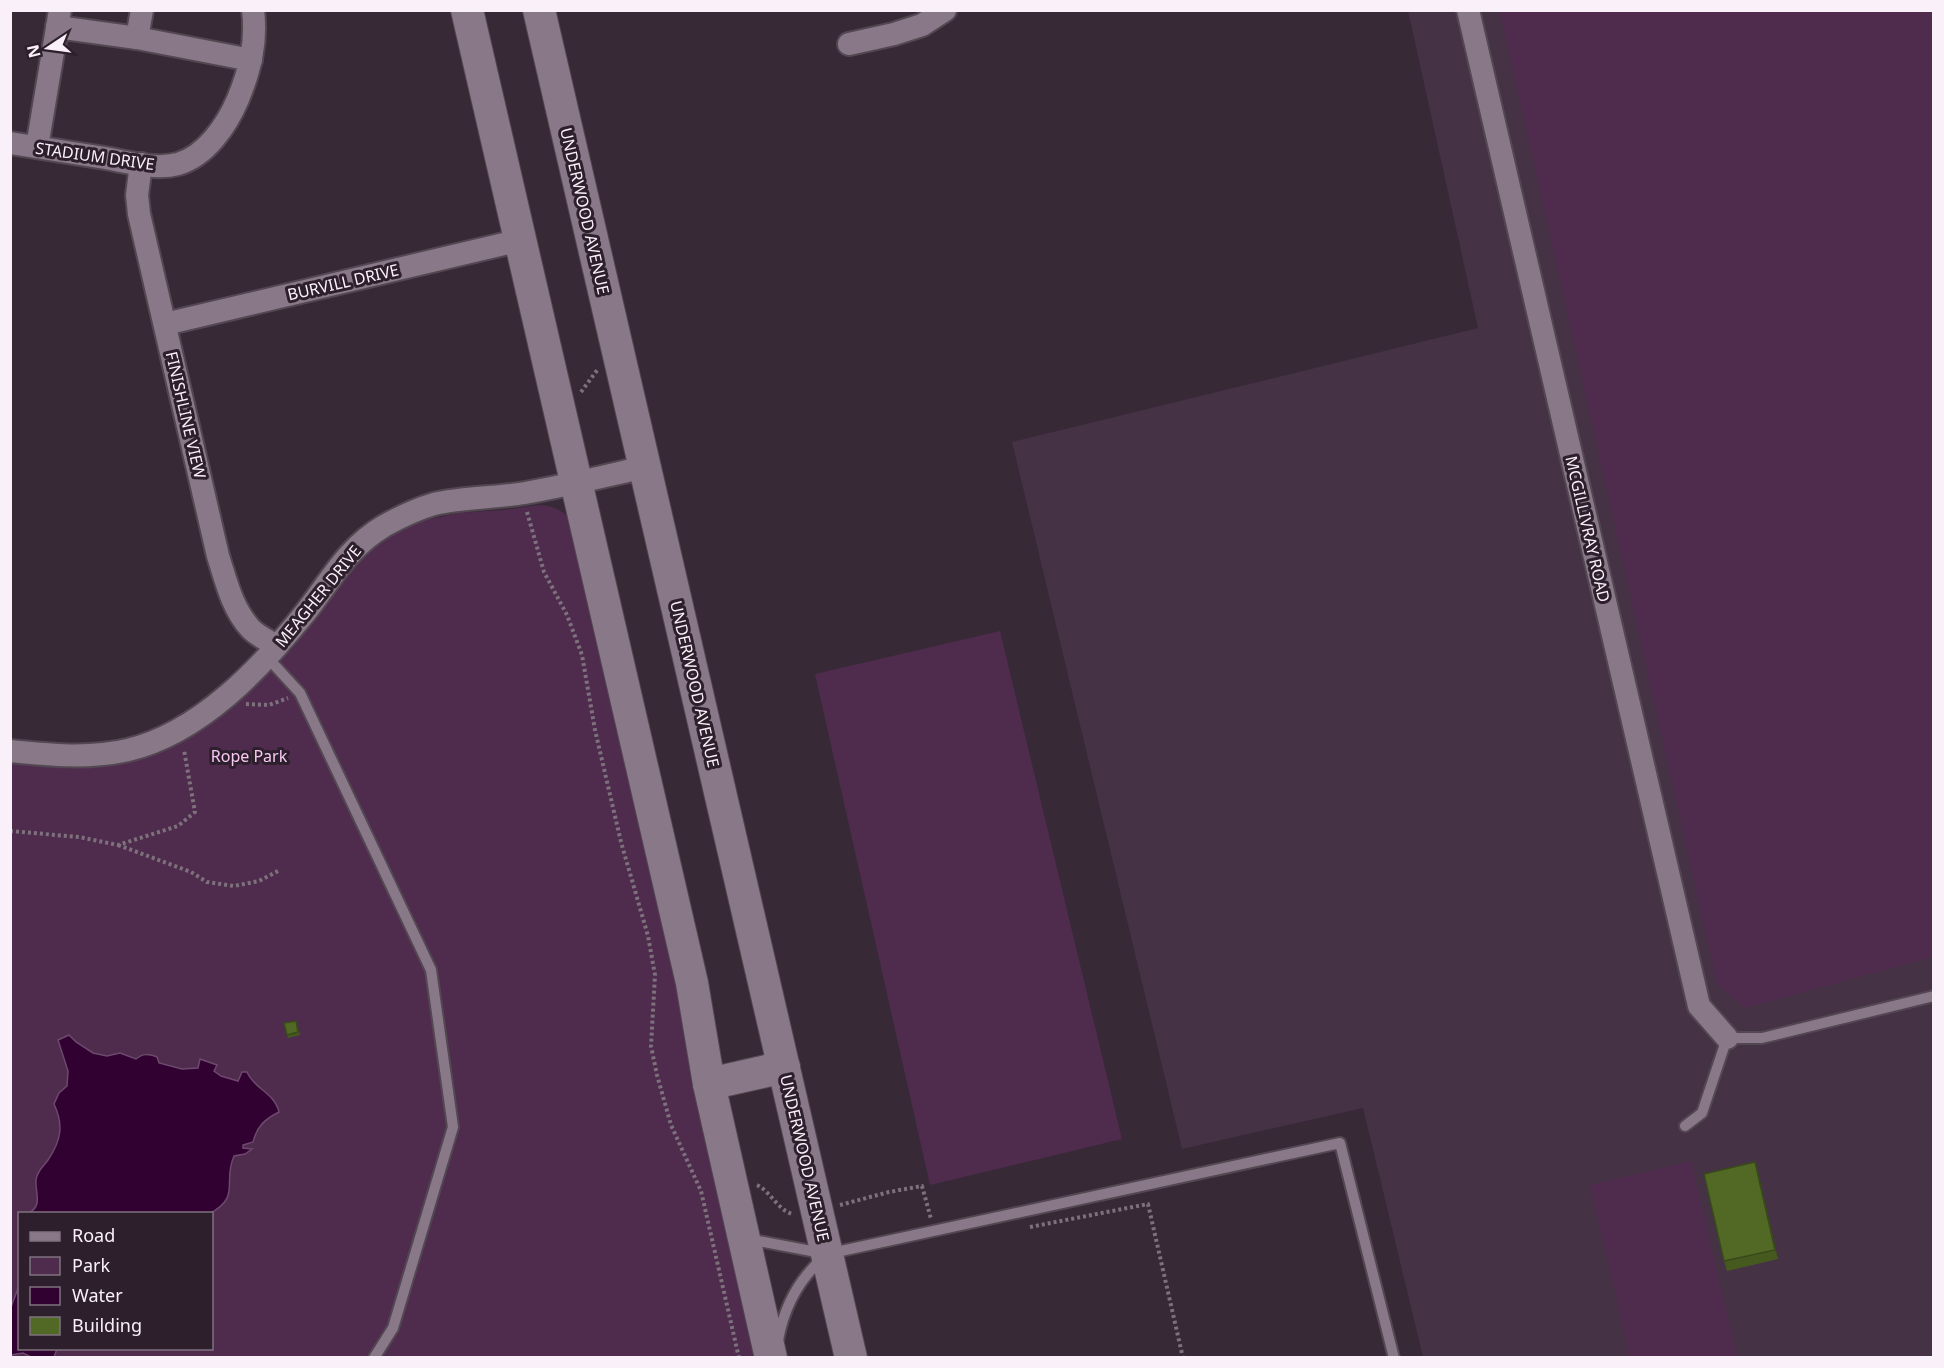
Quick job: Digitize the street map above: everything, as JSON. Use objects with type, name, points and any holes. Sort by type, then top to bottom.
[{"type":"main road","points":[[467,10],[692,983],[709,1084],[742,1238],[773,1358]]},
{"type":"main road","name":"UNDERWOOD AVENUE","points":[[539,10],[851,1358]]},
{"type":"main road","points":[[709,1084],[784,1067]]},
{"type":"street","points":[[137,38],[142,10]]},
{"type":"street","name":"STADIUM DRIVE","points":[[10,143],[141,164],[177,164],[190,159],[214,139],[234,108],[251,60],[255,27],[253,10]]},
{"type":"street","points":[[849,44],[922,25],[945,10]]},
{"type":"street","name":"MCGILLIVRAY ROAD","points":[[1468,10],[1699,1006],[1727,1038]]},
{"type":"street","points":[[37,147],[59,19],[137,38],[251,60]]},
{"type":"street","name":"FINISHLINE VIEW","points":[[141,164],[137,195],[139,214],[218,556],[228,590],[238,613],[272,652]]},
{"type":"street","name":"BURVILL DRIVE","points":[[165,324],[521,240]]},
{"type":"street","name":"MEAGHER DRIVE","points":[[10,751],[42,754],[106,753],[129,750],[179,728],[212,709],[272,652],[338,567],[360,543],[382,527],[406,514],[435,504],[524,493],[645,467]]},
{"type":"lane","points":[[272,652],[300,693],[431,970],[453,1127],[393,1328],[374,1358]]},
{"type":"lane","points":[[1685,1126],[1702,1113],[1727,1038],[1762,1038],[1934,996]]},
{"type":"lane","points":[[742,1238],[827,1254],[1340,1143],[1394,1358]]},
{"type":"lane","points":[[773,1358],[781,1323],[792,1294],[827,1254]]},
{"type":"path","points":[[562,418],[616,345]]},
{"type":"path","points":[[524,493],[528,517],[544,572],[567,615],[582,655],[605,775],[650,946],[655,975],[651,1046],[657,1075],[671,1125],[701,1191],[739,1358]]},
{"type":"path","points":[[225,697],[234,703],[269,705],[300,693]]},
{"type":"path","points":[[118,845],[178,826],[195,812],[179,728]]},
{"type":"path","points":[[10,831],[79,837],[118,845],[191,872],[207,882],[234,886],[259,881],[278,871]]},
{"type":"path","points":[[753,1184],[762,1188],[788,1212],[800,1213]]},
{"type":"path","points":[[836,1206],[922,1186],[934,1230]]},
{"type":"path","points":[[1020,1229],[1148,1204],[1183,1358]]},
{"type":"shaded area","points":[[1408,11],[1933,11],[1933,1357],[1423,1357],[1363,1108],[1182,1149],[1012,442],[1478,328]]},
{"type":"green space","points":[[1500,11],[1933,11],[1933,957],[1745,1008],[1717,984]]},
{"type":"green space","name":"Rope Park","points":[[543,505],[555,508],[569,517],[667,930],[759,1357],[11,1357],[10,757],[102,763],[231,707],[294,647],[349,568],[379,541],[416,522],[459,513]]},
{"type":"green space","points":[[1000,631],[1122,1139],[930,1185],[815,674]]},
{"type":"green space","points":[[1691,1161],[1737,1357],[1630,1357],[1590,1185]]},
{"type":"water","points":[[69,1035],[93,1053],[107,1056],[120,1053],[136,1059],[148,1055],[157,1057],[159,1063],[182,1069],[198,1068],[200,1059],[217,1065],[214,1071],[221,1076],[238,1081],[242,1072],[247,1072],[254,1083],[273,1100],[279,1112],[262,1124],[253,1142],[243,1145],[243,1148],[252,1149],[245,1154],[234,1156],[228,1195],[225,1201],[212,1212],[30,1212],[37,1202],[38,1174],[52,1153],[60,1133],[59,1119],[54,1104],[59,1093],[67,1086],[68,1071],[58,1040]]},
{"type":"water","points":[[18,1289],[18,1350],[57,1350],[54,1357],[31,1357],[23,1353],[11,1355],[11,1307]]},
{"type":"building","points":[[296,1021],[298,1032],[287,1035],[284,1023]]},
{"type":"building","points":[[1755,1162],[1775,1250],[1724,1261],[1704,1174]]}]
